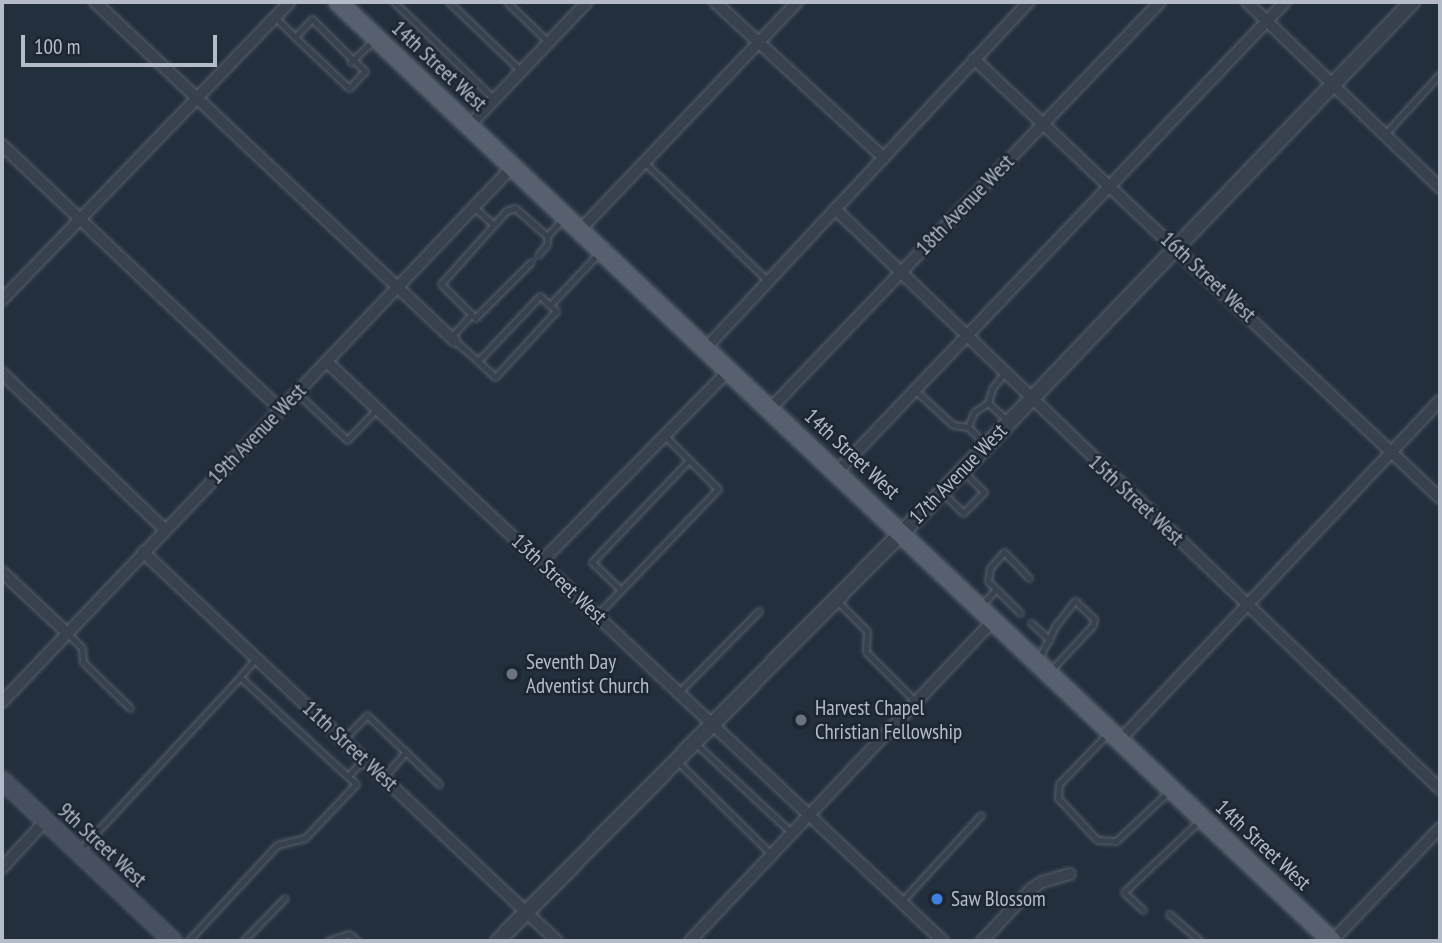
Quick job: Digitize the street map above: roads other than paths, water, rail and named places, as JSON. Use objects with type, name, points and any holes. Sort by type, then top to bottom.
[{"type":"main road","name":"14th Street West","points":[[338,2],[1332,941]]},
{"type":"main road","name":"9th Street West","points":[[2,780],[173,941]]},
{"type":"street","points":[[95,2],[453,339]]},
{"type":"street","points":[[2,300],[290,2]]},
{"type":"street","points":[[469,126],[587,2]]},
{"type":"street","points":[[715,2],[884,158]]},
{"type":"street","points":[[580,230],[797,2]]},
{"type":"street","points":[[706,348],[1029,2]]},
{"type":"street","name":"18th Avenue West","points":[[770,409],[1160,2]]},
{"type":"street","points":[[1247,2],[1440,188]]},
{"type":"street","points":[[837,471],[1285,2]]},
{"type":"street","name":"17th Avenue West","points":[[498,941],[942,492],[1412,2]]},
{"type":"street","name":"16th Street West","points":[[974,59],[1177,247],[1440,498]]},
{"type":"street","points":[[2,145],[281,410]]},
{"type":"street","name":"19th Avenue West","points":[[2,702],[513,166]]},
{"type":"street","name":"15th Street West","points":[[835,209],[966,333],[1030,400],[1440,789]]},
{"type":"street","name":"13th Street West","points":[[327,362],[943,941]]},
{"type":"street","points":[[541,562],[729,370]]},
{"type":"street","points":[[2,373],[165,530]]},
{"type":"street","points":[[1115,735],[1248,606],[1440,401]]},
{"type":"street","name":"11th Street West","points":[[143,552],[557,941]]},
{"type":"street","points":[[2,572],[66,633]]},
{"type":"street","points":[[690,941],[994,620]]},
{"type":"street","points":[[2,868],[45,821]]},
{"type":"street","points":[[1332,941],[1440,828]]},
{"type":"street","points":[[982,941],[1030,890],[1042,882],[1070,874]]},
{"type":"lane","points":[[394,2],[494,99]]},
{"type":"lane","points":[[449,2],[522,71]]},
{"type":"lane","points":[[507,2],[548,42]]},
{"type":"lane","points":[[275,17],[295,37],[311,49],[349,89],[365,71],[337,47],[312,19],[295,37]]},
{"type":"lane","points":[[352,61],[377,38]]},
{"type":"lane","points":[[1385,134],[1440,74]]},
{"type":"lane","points":[[645,163],[768,281]]},
{"type":"lane","points":[[474,206],[493,224]]},
{"type":"lane","points":[[531,262],[480,317],[471,316],[441,284],[493,224],[515,208],[547,236]]},
{"type":"lane","points":[[538,255],[547,244],[547,236],[566,216]]},
{"type":"lane","points":[[550,305],[602,251]]},
{"type":"lane","points":[[471,316],[453,339],[495,377],[556,311],[540,296],[478,361]]},
{"type":"lane","points":[[968,427],[974,412],[988,403],[992,388],[1004,373]]},
{"type":"lane","points":[[914,389],[953,425],[968,427],[986,445]]},
{"type":"lane","points":[[297,393],[347,440],[377,409]]},
{"type":"lane","points":[[988,403],[1009,422]]},
{"type":"lane","points":[[597,615],[718,489],[664,436]]},
{"type":"lane","points":[[621,590],[592,562],[689,460]]},
{"type":"lane","points":[[942,492],[963,513],[984,492],[962,471]]},
{"type":"lane","points":[[1020,613],[988,580],[990,568],[1004,552],[1029,578]]},
{"type":"lane","points":[[980,607],[996,589]]},
{"type":"lane","points":[[836,600],[867,631],[866,652],[916,702]]},
{"type":"lane","points":[[1075,601],[1094,619],[1080,641],[1043,667],[1050,640],[1075,601]]},
{"type":"lane","points":[[679,692],[760,611]]},
{"type":"lane","points":[[1031,623],[1050,640]]},
{"type":"lane","points":[[66,633],[82,648],[83,662],[130,708]]},
{"type":"lane","points":[[78,852],[256,658]]},
{"type":"lane","points":[[188,941],[277,845],[305,838],[356,784],[240,677]]},
{"type":"lane","points":[[343,740],[367,715],[439,784]]},
{"type":"lane","points":[[1115,735],[1059,784],[1058,797],[1097,840],[1115,841],[1171,790]]},
{"type":"lane","points":[[695,743],[792,833]]},
{"type":"lane","points":[[383,778],[406,752]]},
{"type":"lane","points":[[348,776],[364,759]]},
{"type":"lane","points":[[677,761],[772,855]]},
{"type":"lane","points":[[901,902],[981,815]]},
{"type":"lane","points":[[1143,910],[1124,892],[1202,818]]},
{"type":"lane","points":[[243,941],[285,898]]},
{"type":"lane","points":[[1169,914],[1200,941]]},
{"type":"lane","points":[[328,941],[349,934],[357,941]]},
{"type":"place","name":"Seventh Day Adventist Church","points":[[512,674]]},
{"type":"place","name":"Harvest Chapel Christian Fellowship","points":[[801,720]]},
{"type":"place","name":"Saw Blossom","points":[[937,899]]}]
